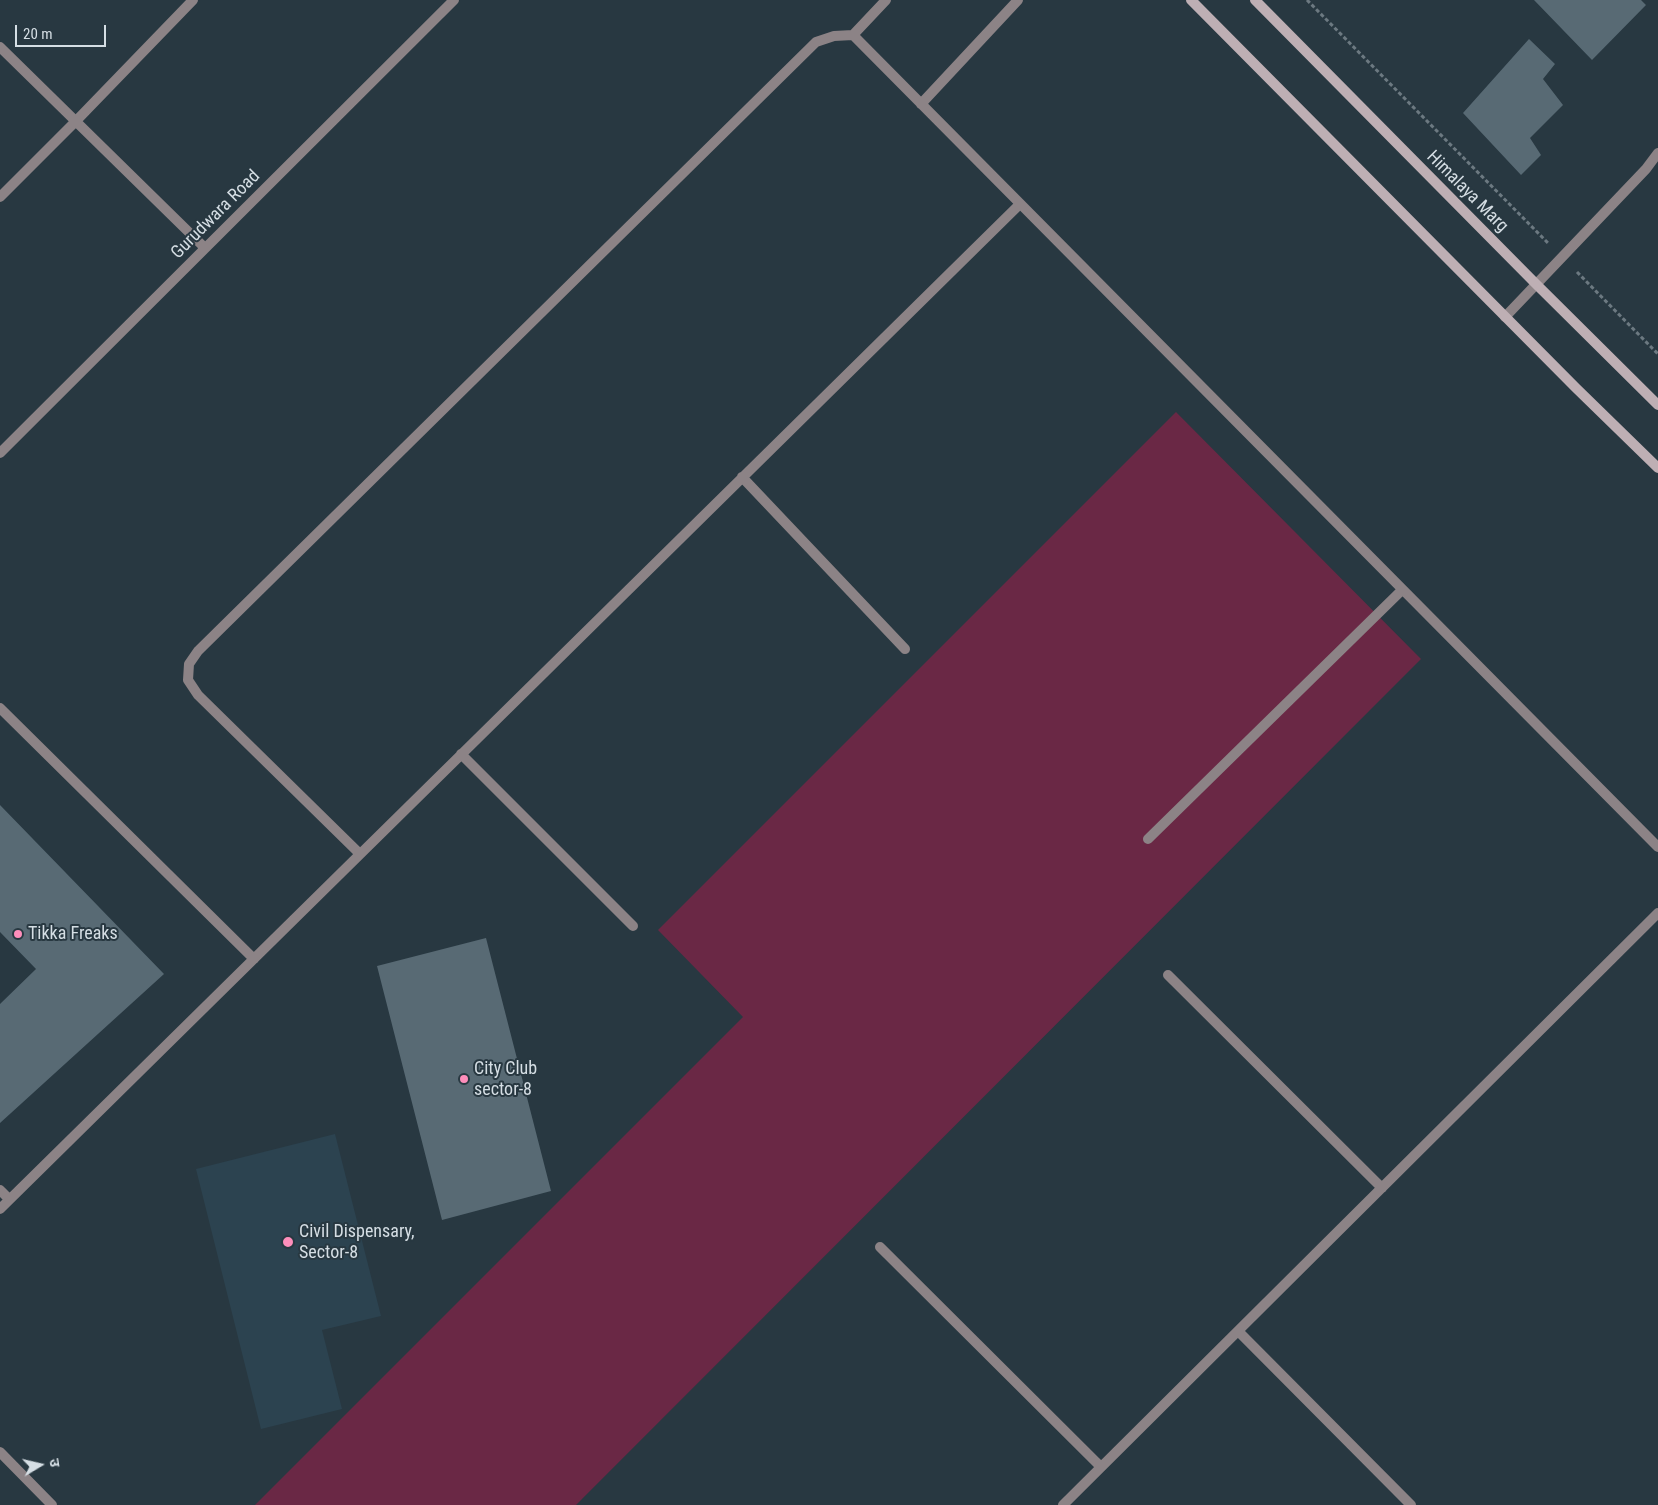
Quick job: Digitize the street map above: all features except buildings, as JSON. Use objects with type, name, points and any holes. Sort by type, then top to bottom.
[{"type":"main road","points":[[1191,0],[1505,317],[1658,468]]},
{"type":"main road","name":"Himalaya Marg","points":[[1255,0],[1658,405]]},
{"type":"street","points":[[0,196],[76,121],[193,0]]},
{"type":"street","name":"Gurudwara Road","points":[[0,453],[454,0]]},
{"type":"street","points":[[360,854],[198,695],[188,680],[189,664],[198,651],[816,42],[834,36],[853,35],[886,0]]},
{"type":"street","points":[[921,104],[1018,0]]},
{"type":"street","points":[[853,35],[1658,847]]},
{"type":"street","points":[[0,47],[205,248]]},
{"type":"street","points":[[1505,317],[1646,169],[1658,153]]},
{"type":"street","points":[[0,1209],[1020,204]]},
{"type":"street","points":[[742,477],[905,650]]},
{"type":"street","points":[[1148,839],[1402,590]]},
{"type":"street","points":[[0,708],[254,959]]},
{"type":"street","points":[[461,754],[633,926]]},
{"type":"street","points":[[1063,1505],[1658,913]]},
{"type":"street","points":[[1168,975],[1382,1188]]},
{"type":"street","points":[[0,1190],[9,1200]]},
{"type":"street","points":[[880,1247],[1101,1468]]},
{"type":"street","points":[[1238,1331],[1411,1505]]},
{"type":"street","points":[[0,1452],[52,1505]]},
{"type":"path","points":[[1307,0],[1658,354]]},
{"type":"shaded area","points":[[1176,412],[1421,659],[576,1505],[255,1505],[743,1017],[658,930]]},
{"type":"shaded area","name":"Civil Dispensary, Sector-8","points":[[335,1134],[381,1316],[322,1330],[342,1409],[261,1429],[196,1169]]},
{"type":"place","name":"Tikka Freaks","points":[[18,934]]},
{"type":"place","name":"City Club sector-8","points":[[464,1079]]},
{"type":"place","name":"Civil Dispensary, Sector-8","points":[[288,1242]]}]
